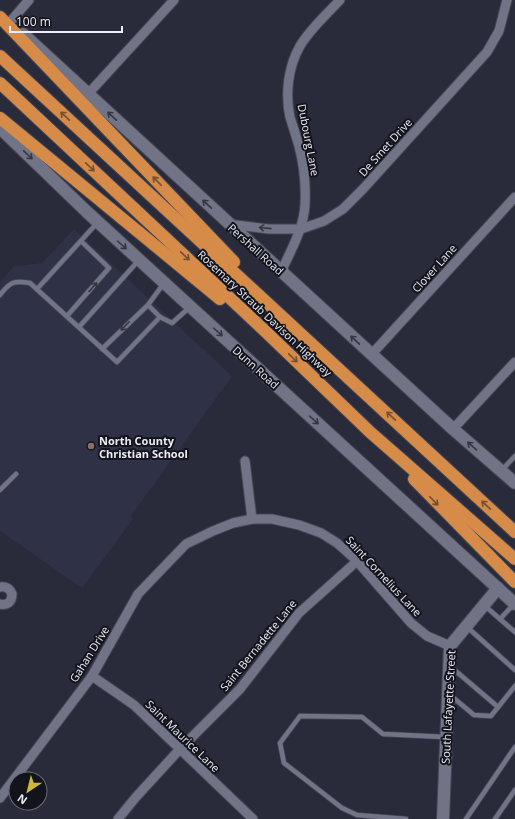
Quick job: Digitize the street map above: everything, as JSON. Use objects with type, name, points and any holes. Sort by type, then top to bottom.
[{"type":"highway","points":[[5,19],[300,331]]},
{"type":"highway","name":"Rosemary Straub Davison Highway","points":[[0,56],[190,232],[300,331],[515,532]]},
{"type":"highway","name":"Rosemary Straub Davison Highway","points":[[0,83],[265,331],[370,432],[515,559]]},
{"type":"highway","points":[[0,118],[104,205],[243,317],[265,331]]},
{"type":"highway","points":[[370,432],[435,502],[515,582]]},
{"type":"street","points":[[5,19],[29,0]]},
{"type":"street","points":[[88,94],[174,0]]},
{"type":"street","name":"Dubourg Lane","points":[[281,272],[301,229],[305,204],[305,175],[299,146],[290,116],[288,81],[300,46],[340,0]]},
{"type":"street","name":"De Smet Drive","points":[[228,224],[269,229],[301,229],[324,221],[343,209],[363,189],[487,52],[498,31],[507,0]]},
{"type":"street","name":"Pershall Road","points":[[0,12],[5,19],[453,430],[515,483]]},
{"type":"street","name":"Dunn Road","points":[[0,128],[139,260],[515,604]]},
{"type":"street","name":"Clover Lane","points":[[371,355],[515,197]]},
{"type":"street","points":[[453,430],[515,362]]},
{"type":"street","points":[[245,461],[252,519]]},
{"type":"street","name":"Saint Cornelius Lane","points":[[186,544],[233,523],[252,519],[272,519],[299,525],[321,533],[337,543],[356,562],[410,623],[427,636],[450,646]]},
{"type":"street","name":"Gahan Drive","points":[[0,798],[92,676],[138,594],[186,544]]},
{"type":"street","name":"Saint Bernadette Lane","points":[[118,819],[180,749],[240,689],[298,613],[356,562]]},
{"type":"street","points":[[0,587],[9,588],[12,594],[11,601],[8,604],[0,604]]},
{"type":"street","name":"South Lafayette Street","points":[[443,819],[450,646],[498,588]]},
{"type":"street","name":"Saint Maurice Lane","points":[[92,676],[134,705],[253,819]]},
{"type":"lane","points":[[37,289],[98,222]]},
{"type":"lane","points":[[67,316],[110,268],[81,241]]},
{"type":"lane","points":[[79,327],[139,260]]},
{"type":"lane","points":[[0,295],[13,282],[18,281],[30,283],[116,362],[160,317]]},
{"type":"lane","points":[[102,349],[148,305],[164,283]]},
{"type":"lane","points":[[148,305],[160,317],[172,323],[190,306]]},
{"type":"lane","points":[[501,471],[515,456]]},
{"type":"lane","points":[[0,490],[16,474]]},
{"type":"lane","points":[[500,619],[515,604]]},
{"type":"lane","points":[[484,605],[515,632]]},
{"type":"lane","points":[[466,626],[515,670]]},
{"type":"lane","points":[[449,665],[498,707]]},
{"type":"lane","points":[[448,693],[474,715],[491,716],[515,686]]},
{"type":"lane","points":[[406,819],[357,815],[342,808],[284,762],[280,743],[300,716],[362,717],[383,734],[446,737]]},
{"type":"lane","points":[[466,819],[515,747]]},
{"type":"lane","points":[[495,819],[515,790]]},
{"type":"shaded area","name":"North County Christian School","points":[[74,229],[232,376],[131,516],[133,519],[82,588],[0,531],[0,282],[16,264],[17,266],[42,263]]},
{"type":"place","name":"North County Christian School","points":[[91,446]]}]
